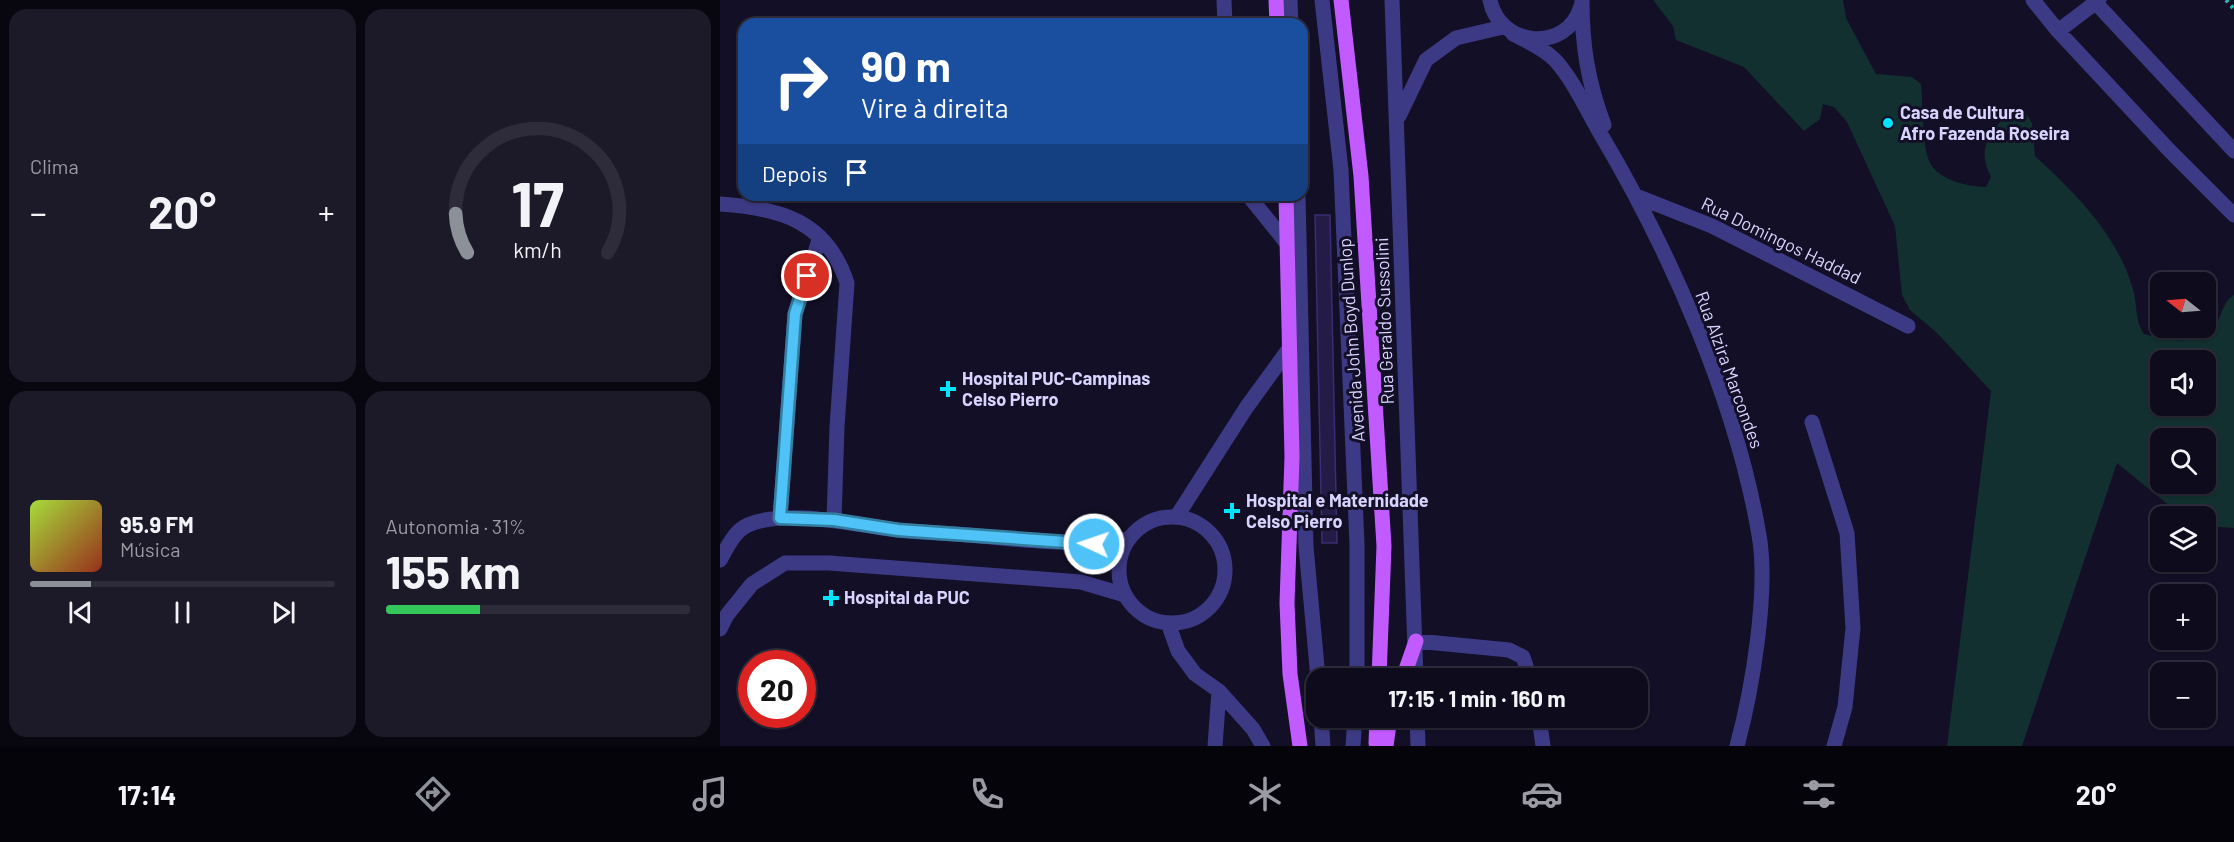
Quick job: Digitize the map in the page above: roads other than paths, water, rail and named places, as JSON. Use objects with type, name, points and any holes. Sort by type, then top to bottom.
[{"type":"main road","points":[[1276,0],[1277,18]]},
{"type":"main road","name":"Avenida John Boyd Dunlop","points":[[1341,0],[1361,176],[1384,546],[1379,668]]},
{"type":"main road","points":[[1286,201],[1292,458],[1287,603],[1290,674],[1300,746]]},
{"type":"main road","points":[[1407,668],[1416,641]]},
{"type":"main road","points":[[1376,746],[1377,728]]},
{"type":"main road","points":[[1386,746],[1388,728]]},
{"type":"street","points":[[1224,0],[1225,18]]},
{"type":"street","points":[[1290,0],[1291,18]]},
{"type":"street","points":[[1322,0],[1342,182],[1357,544],[1357,668]]},
{"type":"street","name":"Rua Geraldo Sussolini","points":[[1392,0],[1416,668]]},
{"type":"street","points":[[1490,0],[1496,18],[1508,31],[1527,39],[1542,40],[1557,35],[1574,20],[1582,0]]},
{"type":"street","name":"Rua Alzira Marcondes","points":[[1582,0],[1585,66],[1618,162]]},
{"type":"street","points":[[2033,0],[2058,31],[2231,207]]},
{"type":"street","points":[[2058,31],[2095,1],[2234,151]]},
{"type":"street","points":[[1397,119],[1426,60],[1456,38],[1508,31]]},
{"type":"street","name":"Rua Alzira Marcondes","points":[[1508,31],[1543,49],[1564,71],[1618,162],[1692,316],[1737,440],[1760,537],[1761,591],[1748,705],[1737,746]]},
{"type":"street","name":"Rua Domingos Haddad","points":[[1636,196],[1712,226],[1908,326]]},
{"type":"street","points":[[1253,201],[1289,246]]},
{"type":"street","points":[[1298,201],[1306,547],[1317,668]]},
{"type":"street","points":[[720,204],[748,206],[794,218],[820,237],[840,262],[847,283],[836,438],[834,520]]},
{"type":"street","points":[[780,518],[795,314],[820,237]]},
{"type":"street","points":[[1177,516],[1246,408],[1291,346]]},
{"type":"street","points":[[1812,422],[1847,533],[1854,628],[1845,707],[1834,746]]},
{"type":"street","points":[[1177,516],[1195,521],[1210,532],[1221,547],[1226,565],[1224,583],[1216,601],[1195,617],[1168,623],[1151,619],[1136,609],[1125,595],[1119,566],[1129,539],[1142,526],[1159,518],[1177,516]]},
{"type":"street","points":[[720,560],[732,539],[747,525],[780,518],[834,520],[898,530],[1055,542],[1094,544],[1129,539]]},
{"type":"street","points":[[722,618],[752,584],[785,563],[829,563],[1081,582],[1125,595]]},
{"type":"street","points":[[1168,623],[1178,651],[1196,674],[1219,691],[1253,729],[1263,746]]},
{"type":"street","points":[[1416,641],[1509,650],[1523,657],[1527,668]]},
{"type":"street","points":[[1215,746],[1219,691]]},
{"type":"street","points":[[1322,728],[1323,746]]},
{"type":"street","points":[[1353,746],[1354,728]]},
{"type":"street","points":[[1417,728],[1418,746]]},
{"type":"street","points":[[1541,728],[1543,746]]},
{"type":"place","name":"Casa de Cultura Afro Fazenda Roseira","points":[[1888,123]]},
{"type":"place","name":"Hospital PUC-Campinas Celso Pierro","points":[[948,389]]},
{"type":"place","name":"Hospital e Maternidade Celso Pierro","points":[[1232,511]]},
{"type":"place","name":"Hospital da PUC","points":[[831,598]]}]
